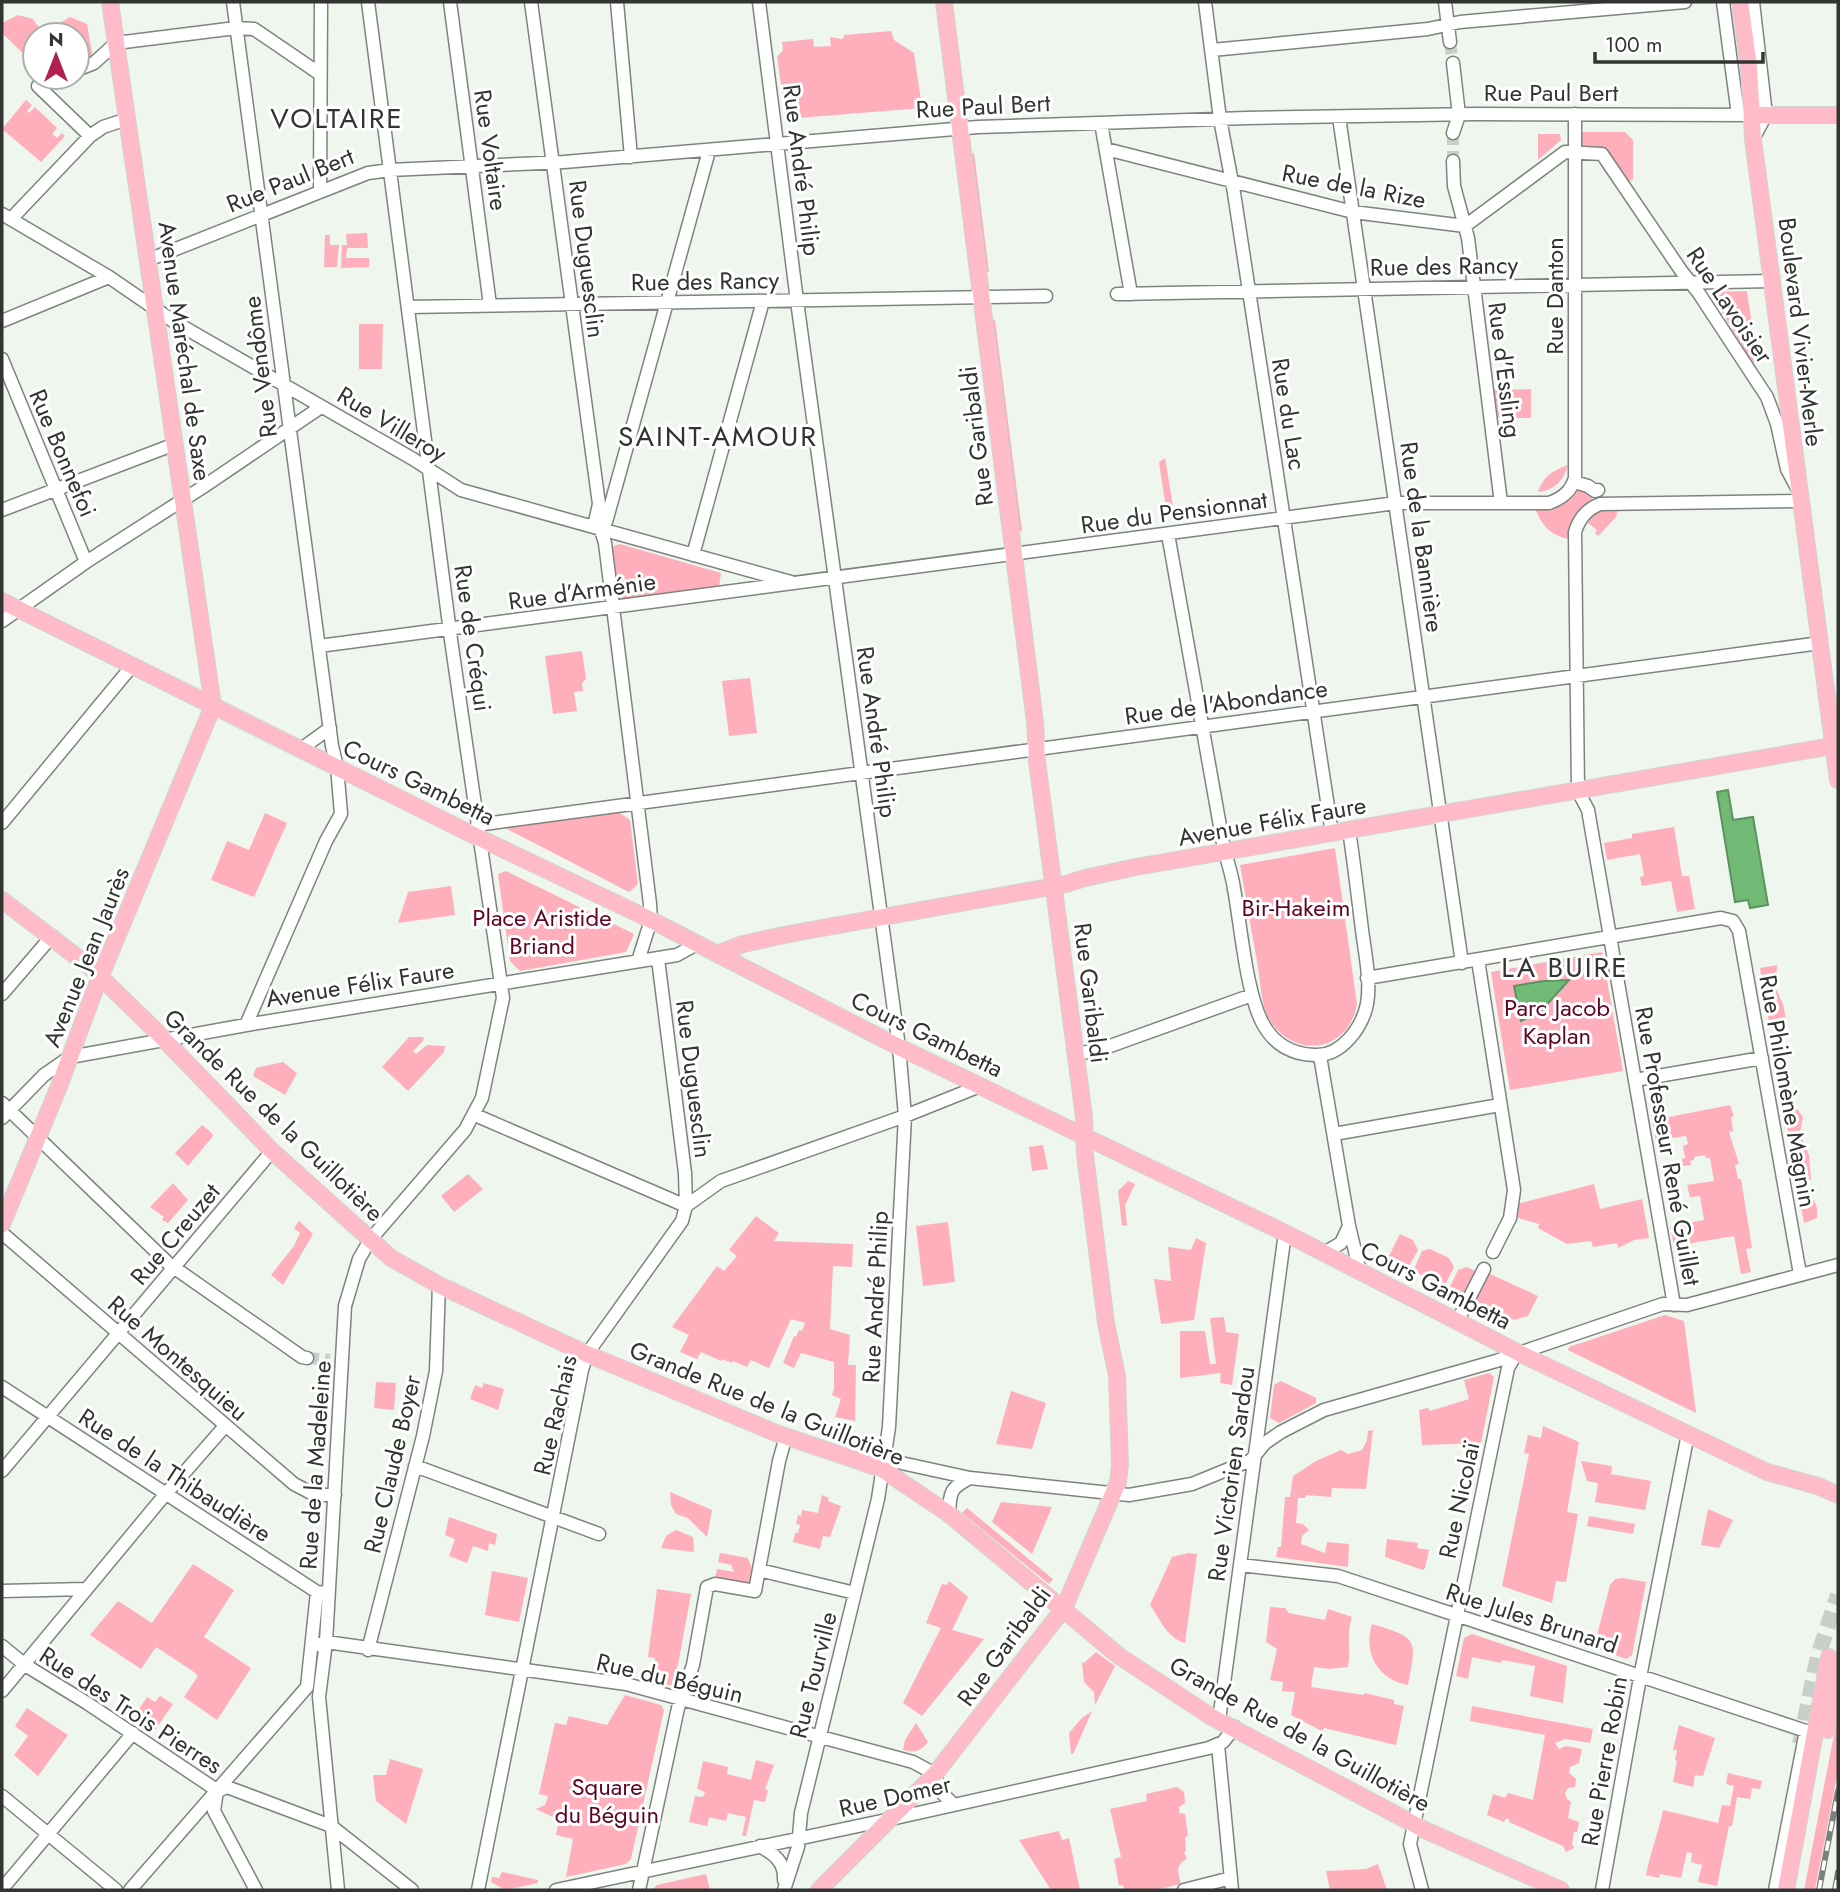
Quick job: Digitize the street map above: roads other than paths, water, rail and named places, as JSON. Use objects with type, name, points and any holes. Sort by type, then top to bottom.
[{"type":"main road","name":"Avenue Maréchal de Saxe","points":[[110,2],[213,706]]},
{"type":"main road","name":"Rue Garibaldi","points":[[819,1890],[935,1774],[1064,1608],[1114,1493],[1120,1465],[1117,1376],[1106,1323],[1076,1054],[1013,555],[975,297],[961,128],[944,2]]},
{"type":"main road","points":[[1740,2],[1752,115]]},
{"type":"main road","name":"Rue Paul Bert","points":[[1752,115],[1838,115]]},
{"type":"main road","name":"Boulevard Vivier-Merle","points":[[1752,115],[1800,497],[1836,746],[1838,780]]},
{"type":"main road","name":"Cours Gambetta","points":[[6,602],[337,767],[478,831],[899,1047],[1285,1233],[1517,1352],[1767,1472],[1818,1486],[1838,1496]]},
{"type":"main road","name":"Avenue Jean Jaurès","points":[[2,1224],[213,706]]},
{"type":"main road","name":"Avenue Félix Faure","points":[[717,954],[743,943],[880,916],[1054,887],[1095,876],[1836,746]]},
{"type":"main road","name":"Grande Rue de la Guillotière","points":[[2,900],[52,936],[101,978],[165,1040],[272,1152],[391,1258],[439,1285],[587,1354],[786,1436],[883,1464],[949,1514],[1119,1656],[1219,1720],[1414,1823],[1561,1890]]},
{"type":"main road","points":[[1786,1890],[1834,1663]]},
{"type":"main road","points":[[1796,1890],[1834,1663]]},
{"type":"street","name":"Rue Vendôme","points":[[233,2],[288,429],[337,767],[341,814],[246,1025]]},
{"type":"street","points":[[320,192],[321,2]]},
{"type":"street","name":"Rue de Créqui","points":[[368,2],[428,468],[503,1005],[482,1098],[475,1115],[370,1240]]},
{"type":"street","name":"Rue Voltaire","points":[[450,2],[491,305]]},
{"type":"street","name":"Rue Duguesclin","points":[[531,2],[599,503],[595,527],[606,543],[638,803],[651,920],[638,961]]},
{"type":"street","points":[[617,2],[631,157]]},
{"type":"street","name":"Rue André Philip","points":[[759,2],[899,1047],[905,1116],[889,1427],[883,1464]]},
{"type":"street","name":"Rue du Lac","points":[[1205,2],[1220,119],[1332,833]]},
{"type":"street","points":[[1445,2],[1450,42]]},
{"type":"street","points":[[1212,50],[1685,2]]},
{"type":"street","name":"Boulevard Vivier-Merle","points":[[1723,2],[1752,115]]},
{"type":"street","name":"Boulevard Vivier-Merle","points":[[1752,115],[1753,2]]},
{"type":"street","points":[[91,64],[116,43],[236,27],[254,29],[320,74]]},
{"type":"street","points":[[1453,63],[1459,115],[1453,133]]},
{"type":"street","points":[[43,91],[90,136]]},
{"type":"street","name":"Rue Danton","points":[[1575,114],[1575,480]]},
{"type":"street","name":"Rue Paul Bert","points":[[148,260],[368,173],[390,170],[631,157],[961,128],[1220,119],[1459,115],[1752,115]]},
{"type":"street","name":"Rue de la Bannière","points":[[1339,117],[1462,963]]},
{"type":"street","points":[[6,216],[90,136],[103,127],[127,118]]},
{"type":"street","points":[[1101,123],[1106,149]]},
{"type":"street","name":"Rue de la Rize","points":[[1106,149],[1353,212],[1465,226]]},
{"type":"street","name":"Rue des Rancy","points":[[1106,149],[1124,294],[1772,281]]},
{"type":"street","points":[[595,527],[606,522],[709,151]]},
{"type":"street","points":[[1465,226],[1564,152],[1575,152]]},
{"type":"street","name":"Rue Lavoisier","points":[[1575,152],[1602,154],[1767,397],[1777,424],[1787,469],[1800,497]]},
{"type":"street","name":"Rue d'Essling","points":[[1453,161],[1454,186],[1465,226],[1474,286],[1501,503]]},
{"type":"street","name":"Rue Villeroy","points":[[6,216],[109,276],[156,310],[428,468],[449,483],[468,492],[693,555],[766,581]]},
{"type":"street","points":[[2,321],[109,276]]},
{"type":"street","name":"Rue des Rancy","points":[[408,307],[1046,296]]},
{"type":"street","points":[[693,555],[763,301]]},
{"type":"street","name":"Rue Bonnefoi","points":[[2,359],[86,562]]},
{"type":"street","points":[[2,621],[6,602],[86,562],[184,500],[321,407]]},
{"type":"street","points":[[2,510],[175,444]]},
{"type":"street","points":[[1575,480],[1595,491],[1598,490]]},
{"type":"street","name":"Rue du Pensionnat","points":[[1013,555],[1396,503],[1549,503],[1567,493],[1575,480]]},
{"type":"street","points":[[1577,791],[1575,543],[1578,523],[1589,510],[1600,505],[1783,501],[1800,497]]},
{"type":"street","points":[[1168,534],[1252,995],[1261,1021],[1274,1040],[1295,1052],[1320,1056],[1345,1043],[1360,1026],[1367,1003],[1367,978],[1349,830]]},
{"type":"street","name":"Rue d’Arménie","points":[[319,646],[613,608],[766,581],[798,584],[1013,555]]},
{"type":"street","name":"Rue de l'Abondance","points":[[638,803],[1820,643]]},
{"type":"street","points":[[2,823],[132,666]]},
{"type":"street","points":[[301,749],[330,728]]},
{"type":"street","name":"Rue Professeur René Guillet","points":[[1577,791],[1588,810],[1674,1305]]},
{"type":"street","points":[[478,831],[638,803]]},
{"type":"street","name":"Rue Philomène Magnin","points":[[1610,938],[1729,918],[1736,924],[1800,1274]]},
{"type":"street","points":[[2,994],[52,936]]},
{"type":"street","points":[[1367,978],[1610,938]]},
{"type":"street","name":"Avenue Félix Faure","points":[[70,1057],[246,1025],[677,956],[698,944]]},
{"type":"street","name":"Rue Duguesclin","points":[[658,959],[685,1174],[686,1206]]},
{"type":"street","points":[[1478,960],[1514,1190],[1510,1218],[1493,1252]]},
{"type":"street","points":[[1076,1054],[1099,1050],[1252,995]]},
{"type":"street","points":[[1320,1056],[1349,1226],[1360,1272]]},
{"type":"street","points":[[70,1057],[44,1075],[4,1110],[38,1137],[175,1269],[275,1333],[302,1357],[307,1358]]},
{"type":"street","points":[[1635,1080],[1762,1058]]},
{"type":"street","name":"Rue Rachais","points":[[478,1890],[587,1354],[682,1222],[686,1206],[721,1181],[905,1116],[980,1086]]},
{"type":"street","points":[[1334,1134],[1500,1105]]},
{"type":"street","points":[[475,1115],[686,1206]]},
{"type":"street","name":"Rue Creuzet","points":[[2,1471],[272,1152]]},
{"type":"street","points":[[1324,1253],[1341,1243],[1349,1226]]},
{"type":"street","name":"Rue Montesquieu","points":[[2,1233],[294,1484],[315,1495],[335,1495]]},
{"type":"street","name":"Rue Victorien Sardou","points":[[1219,1720],[1285,1233]]},
{"type":"street","name":"Rue de la Madeleine","points":[[303,1693],[307,1687],[335,1495],[337,1361],[345,1306],[359,1259],[370,1240]]},
{"type":"street","name":"Grande Rue de la Guillotière","points":[[883,1464],[970,1478],[1138,1495],[1192,1484],[1251,1460],[1265,1443],[1281,1432],[1324,1410],[1496,1361],[1663,1304],[1687,1305],[1838,1265]]},
{"type":"street","points":[[1457,1322],[1484,1269]]},
{"type":"street","name":"Rue Claude Boyer","points":[[368,1650],[436,1371],[439,1285]]},
{"type":"street","name":"Rue Nicolaï","points":[[1422,1890],[1410,1847],[1414,1823],[1508,1368],[1517,1352]]},
{"type":"street","name":"Rue de la Thibaudière","points":[[2,1387],[322,1592]]},
{"type":"street","points":[[2,1691],[225,1426]]},
{"type":"street","name":"Rue Pierre Robin","points":[[1602,1890],[1640,1676],[1688,1434]]},
{"type":"street","points":[[639,1890],[681,1699],[693,1665],[707,1587],[715,1584],[755,1591],[786,1436]]},
{"type":"street","name":"Rue Tourville","points":[[783,1890],[798,1839],[798,1825],[878,1499],[883,1464]]},
{"type":"street","points":[[415,1466],[599,1534]]},
{"type":"street","points":[[949,1514],[952,1490],[970,1478]]},
{"type":"street","name":"Rue Jules Brunard","points":[[1241,1565],[1338,1576],[1806,1731],[1775,1890]]},
{"type":"street","points":[[759,1570],[855,1593]]},
{"type":"street","points":[[2,1591],[86,1589]]},
{"type":"street","name":"Rue de la Madeleine","points":[[322,1592],[326,1642],[319,1697],[338,1890]]},
{"type":"street","name":"Rue du Béguin","points":[[312,1646],[326,1642],[626,1684],[913,1762],[935,1774]]},
{"type":"street","name":"Rue des Trois Pierres","points":[[2,1646],[25,1665],[218,1791],[214,1811],[256,1890]]},
{"type":"street","points":[[130,1890],[303,1693],[319,1697]]},
{"type":"street","points":[[1184,1890],[1231,1884],[1218,1745],[1228,1739],[1235,1727]]},
{"type":"street","points":[[2,1889],[133,1733]]},
{"type":"street","name":"Rue Domer","points":[[556,1890],[891,1819],[1218,1745]]},
{"type":"street","points":[[935,1774],[940,1791],[953,1804]]},
{"type":"street","points":[[218,1791],[227,1787],[331,1826],[412,1890]]},
{"type":"street","points":[[2,1796],[116,1890]]},
{"type":"street","name":"Rue Tourville","points":[[760,1846],[780,1860],[784,1870],[783,1890]]},
{"type":"tunnel","points":[[1450,42],[1453,63]]},
{"type":"tunnel","points":[[1453,133],[1453,161]]},
{"type":"tunnel","points":[[307,1358],[330,1360]]},
{"type":"tunnel","points":[[1800,1744],[1818,1656],[1838,1595]]},
{"type":"railway","points":[[1819,1890],[1838,1791]]},
{"type":"railway","points":[[1835,1890],[1838,1872]]},
{"type":"district","name":"VOLTAIRE","points":[[337,118]]},
{"type":"district","name":"SAINT-AMOUR","points":[[718,436]]},
{"type":"district","name":"LA BUIRE","points":[[1565,967]]},
{"type":"park label","name":"Bir-Hakeim","points":[[1296,907]]},
{"type":"park label","name":"Place Aristide Briand","points":[[542,931]]},
{"type":"park label","name":"Parc Jacob Kaplan","points":[[1557,1021]]},
{"type":"park label","name":"Square du Béguin","points":[[607,1800]]}]
